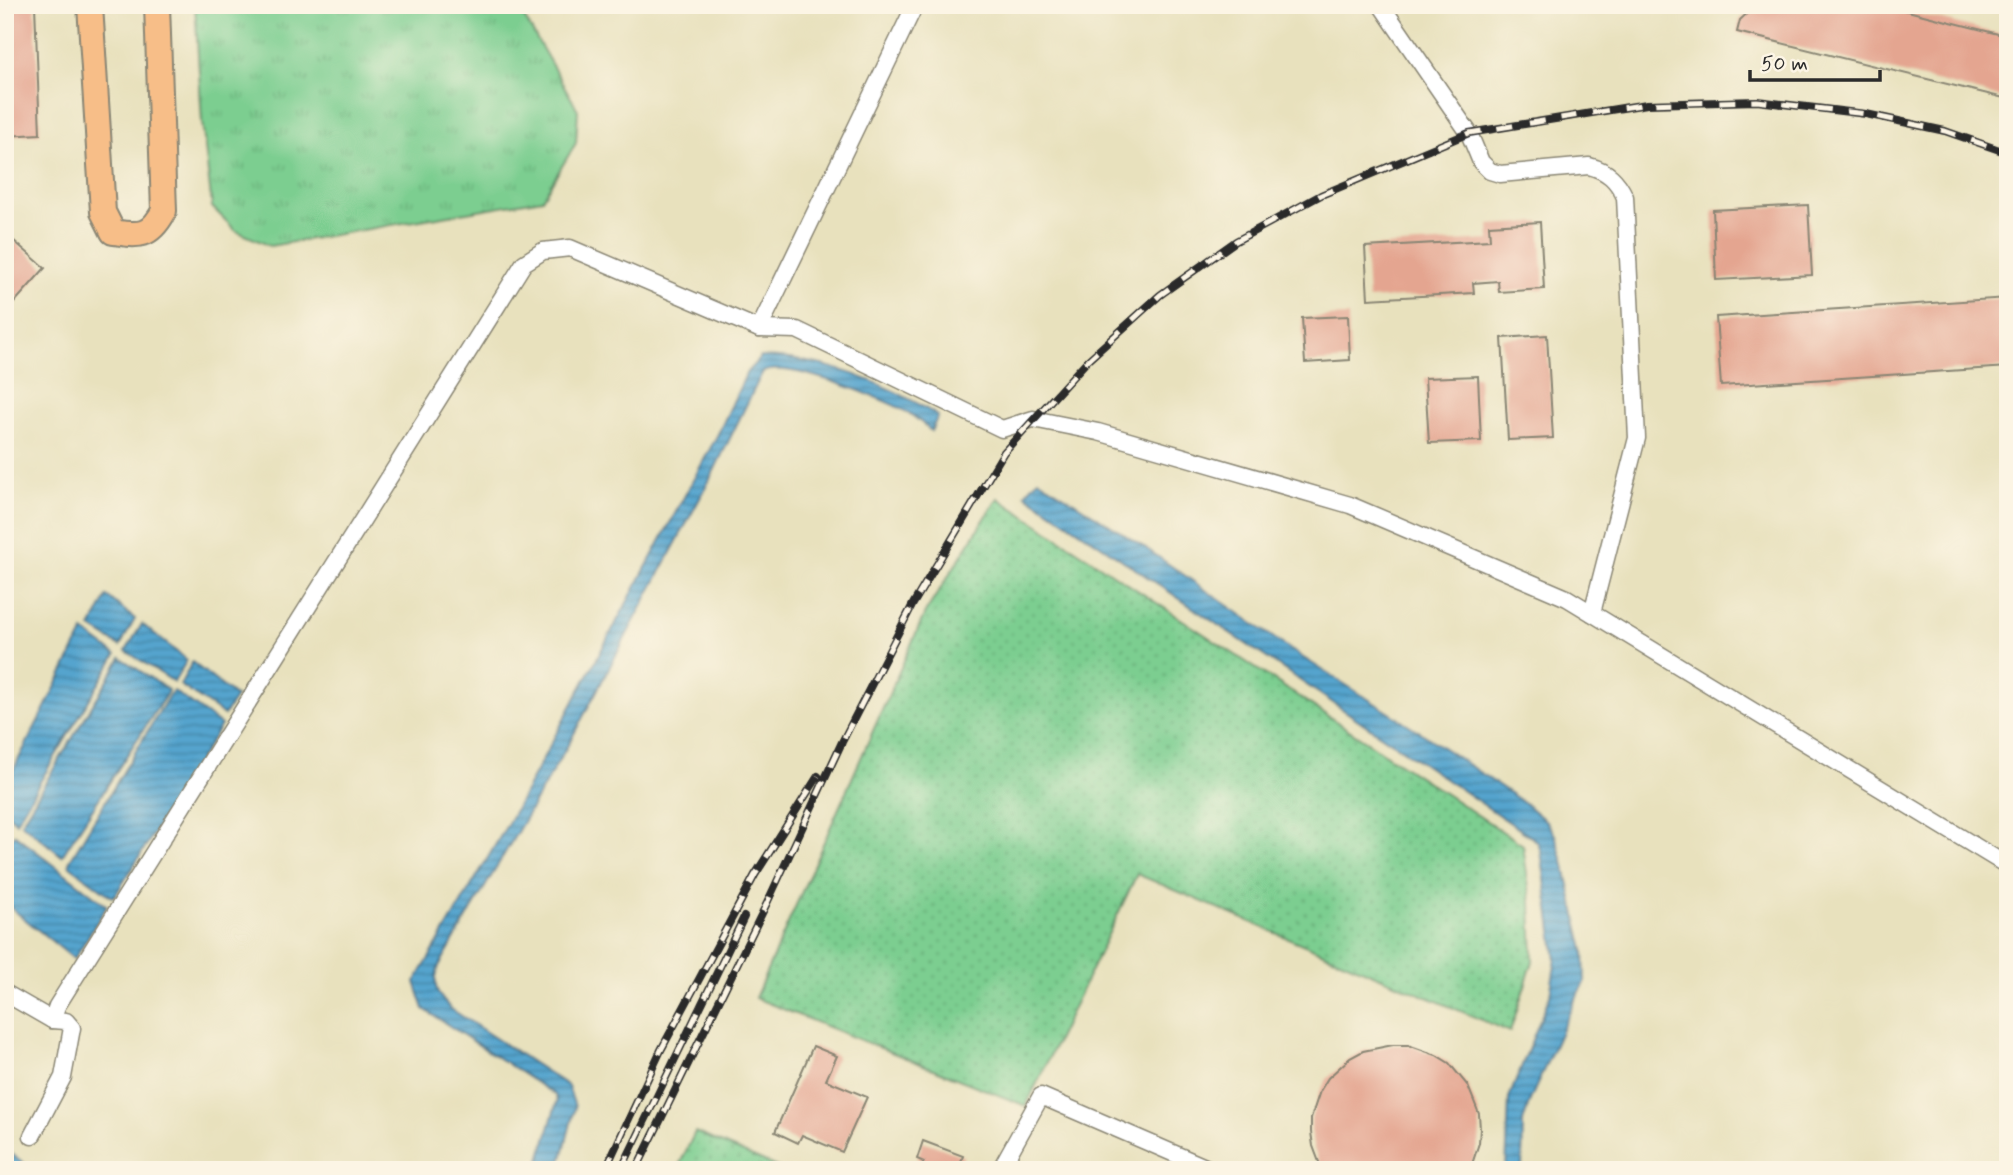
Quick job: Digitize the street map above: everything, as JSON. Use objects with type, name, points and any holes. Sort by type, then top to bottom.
[{"type":"main road","points":[[90,5],[103,212],[113,232],[136,236],[155,227],[164,211],[157,5]]},
{"type":"street","points":[[759,329],[915,5]]},
{"type":"street","points":[[1381,5],[1469,132],[1482,162],[1490,171],[1500,174],[1589,166],[1603,170],[1617,181],[1625,197],[1637,438],[1592,613]]},
{"type":"street","points":[[52,1020],[57,1006],[524,264],[543,251],[570,248],[759,329],[797,330],[1002,429],[1033,419],[1098,432],[1350,505],[1567,598],[2008,866]]},
{"type":"street","points":[[5,993],[52,1020],[66,1021],[72,1028],[63,1077],[32,1136]]},
{"type":"street","points":[[1000,1170],[1041,1096],[1212,1170]]},
{"type":"green space","points":[[195,5],[517,5],[578,110],[576,143],[542,199],[270,246],[236,231],[212,207],[202,122]]},
{"type":"green space","points":[[998,498],[1523,845],[1531,902],[1533,961],[1510,1032],[1137,874],[1026,1106],[755,998],[925,613]]},
{"type":"green space","points":[[695,1132],[783,1170],[677,1170]]},
{"type":"water","points":[[761,357],[807,362],[853,374],[897,393],[938,416],[931,431],[912,415],[855,389],[789,371],[773,370],[762,373],[708,483],[569,743],[439,966],[437,989],[451,1009],[568,1086],[575,1107],[559,1170],[537,1170],[557,1101],[555,1095],[424,1009],[415,982],[507,825],[718,434],[747,372]]},
{"type":"water","points":[[1038,479],[1147,549],[1291,650],[1420,732],[1523,802],[1546,821],[1555,835],[1566,872],[1584,950],[1585,983],[1530,1100],[1523,1122],[1522,1170],[1506,1170],[1509,1098],[1550,995],[1556,959],[1541,851],[1537,841],[1025,494]]},
{"type":"water","points":[[107,596],[135,619],[120,646],[91,628]]},
{"type":"water","points":[[142,624],[187,660],[174,682],[126,651]]},
{"type":"water","points":[[84,631],[116,655],[16,822],[5,811],[5,786]]},
{"type":"water","points":[[121,658],[168,690],[62,856],[21,823]]},
{"type":"water","points":[[192,662],[236,697],[224,715],[180,685]]},
{"type":"water","points":[[174,691],[221,725],[112,897],[70,866],[69,862]]},
{"type":"water","points":[[14,834],[107,906],[74,959],[5,903],[5,849]]},
{"type":"water","points":[[5,1149],[33,1170],[5,1170]]},
{"type":"building","points":[[5,5],[35,5],[40,134],[5,136]]},
{"type":"building","points":[[1756,5],[1884,5],[2006,36],[2003,48],[2008,49],[2008,99],[1737,32],[1740,20]]},
{"type":"building","points":[[1808,205],[1812,275],[1716,280],[1713,210]]},
{"type":"building","points":[[1540,222],[1544,289],[1499,292],[1498,281],[1473,283],[1474,293],[1368,299],[1365,247],[1490,240],[1489,225]]},
{"type":"building","points":[[5,233],[45,268],[5,313]]},
{"type":"building","points":[[2008,298],[2008,367],[1721,386],[1716,317]]},
{"type":"building","points":[[1348,316],[1350,360],[1305,363],[1302,318]]},
{"type":"building","points":[[1547,335],[1553,438],[1508,440],[1502,338]]},
{"type":"building","points":[[1478,376],[1481,441],[1429,443],[1425,378]]},
{"type":"building","points":[[1408,1045],[1436,1055],[1449,1063],[1468,1086],[1479,1114],[1480,1129],[1479,1143],[1470,1170],[1322,1170],[1311,1132],[1311,1118],[1320,1091],[1328,1078],[1350,1058],[1363,1051]]},
{"type":"building","points":[[813,1046],[837,1056],[826,1080],[867,1097],[842,1152],[802,1135],[798,1143],[775,1132]]},
{"type":"building","points":[[923,1141],[963,1156],[958,1170],[934,1170],[922,1165],[924,1162],[917,1159]]},
{"type":"railway","points":[[636,1170],[768,901],[842,742],[913,604],[1004,452],[1087,361],[1160,295],[1236,241],[1321,195],[1469,133],[1647,104],[1757,101],[1866,114],[1945,131],[2008,153]]},
{"type":"railway","points":[[605,1170],[661,1050],[755,875],[818,776]]},
{"type":"railway","points":[[621,1170],[744,917]]}]
